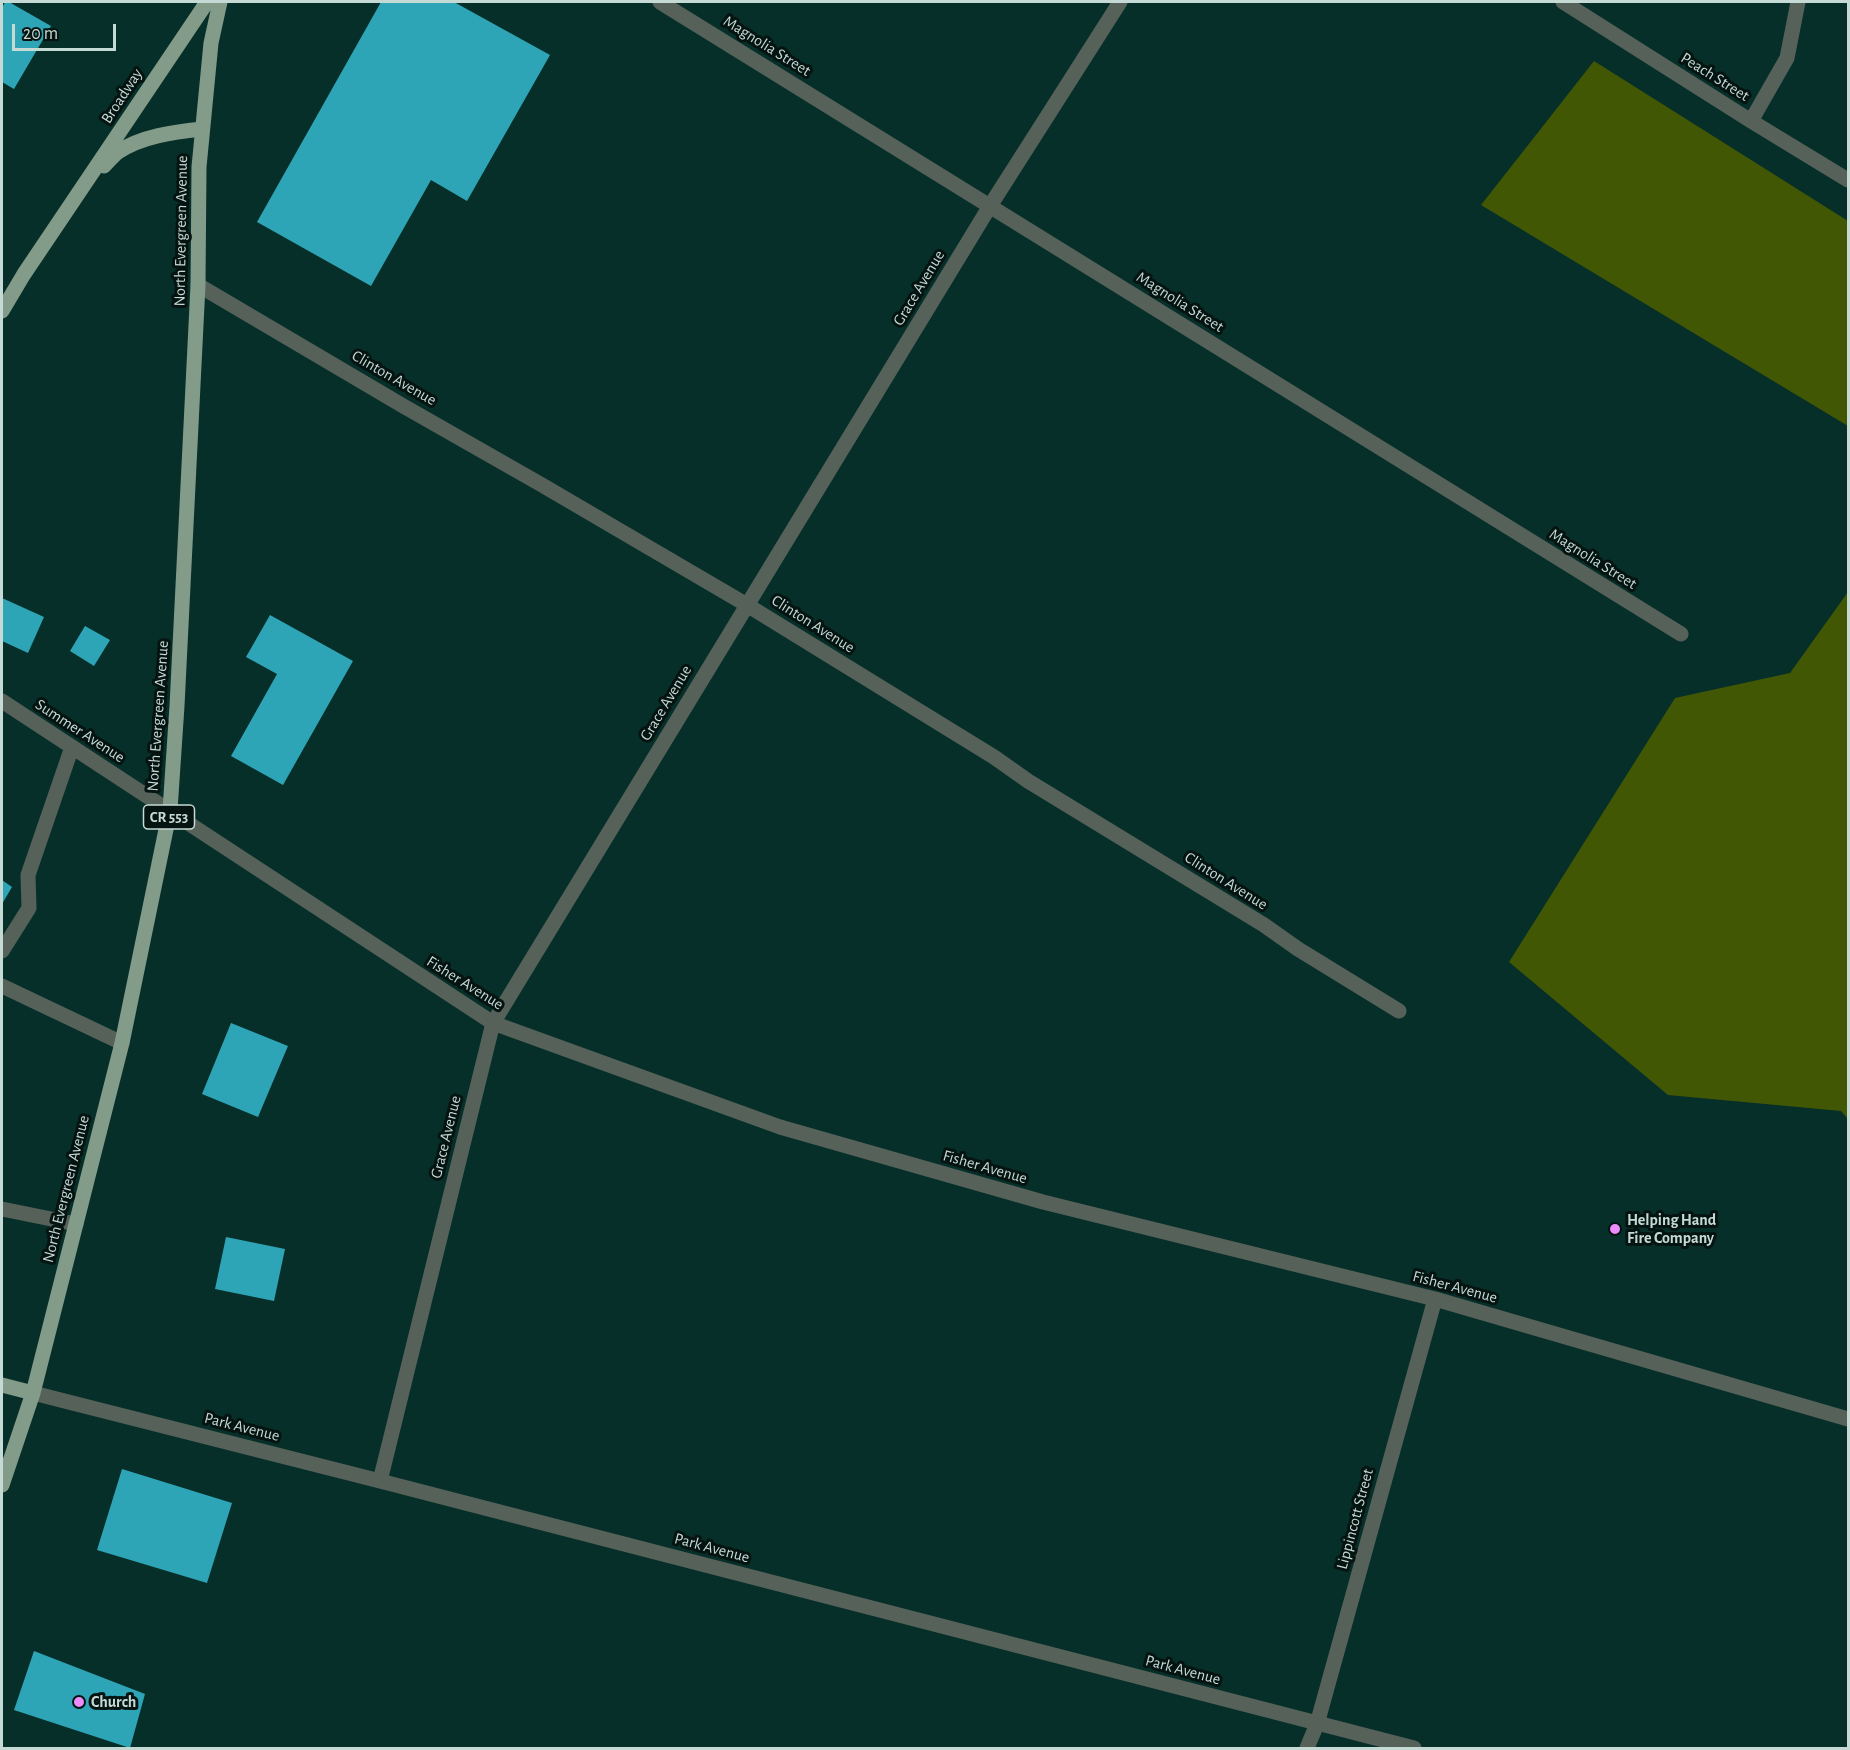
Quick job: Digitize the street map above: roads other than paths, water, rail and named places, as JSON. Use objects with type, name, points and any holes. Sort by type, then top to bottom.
[{"type":"main road","name":"Broadway","points":[[2,311],[24,274],[207,2]]},
{"type":"main road","name":"North Evergreen Avenue","points":[[2,1485],[33,1393],[122,1043],[170,810],[198,285],[199,167],[211,43],[220,2]]},
{"type":"main road","name":"Broadway","points":[[87,181],[118,152],[172,132],[202,129]]},
{"type":"main road","name":"Park Avenue","points":[[2,1385],[33,1393]]},
{"type":"street","name":"Magnolia Street","points":[[660,2],[1681,634]]},
{"type":"street","name":"Grace Avenue","points":[[380,1481],[493,1023],[990,206],[1120,2]]},
{"type":"street","name":"Peach Street","points":[[1563,2],[1848,180]]},
{"type":"street","points":[[1751,121],[1787,58],[1798,2]]},
{"type":"street","name":"Clinton Avenue","points":[[198,285],[747,605],[1399,1011]]},
{"type":"street","name":"Summer Avenue","points":[[2,701],[170,810]]},
{"type":"street","points":[[2,951],[29,908],[28,875],[72,747]]},
{"type":"street","name":"Fisher Avenue","points":[[170,810],[493,1023],[780,1127],[1043,1202],[1435,1299],[1848,1419]]},
{"type":"street","points":[[2,986],[122,1043]]},
{"type":"street","points":[[2,1209],[76,1224]]},
{"type":"street","name":"Lippincott Street","points":[[1307,1749],[1317,1724],[1435,1299]]},
{"type":"street","name":"Park Avenue","points":[[33,1393],[1414,1749]]},
{"type":"place","name":"Helping Hand Fire Company","points":[[1615,1229]]},
{"type":"place","name":"Church","points":[[79,1702]]}]
